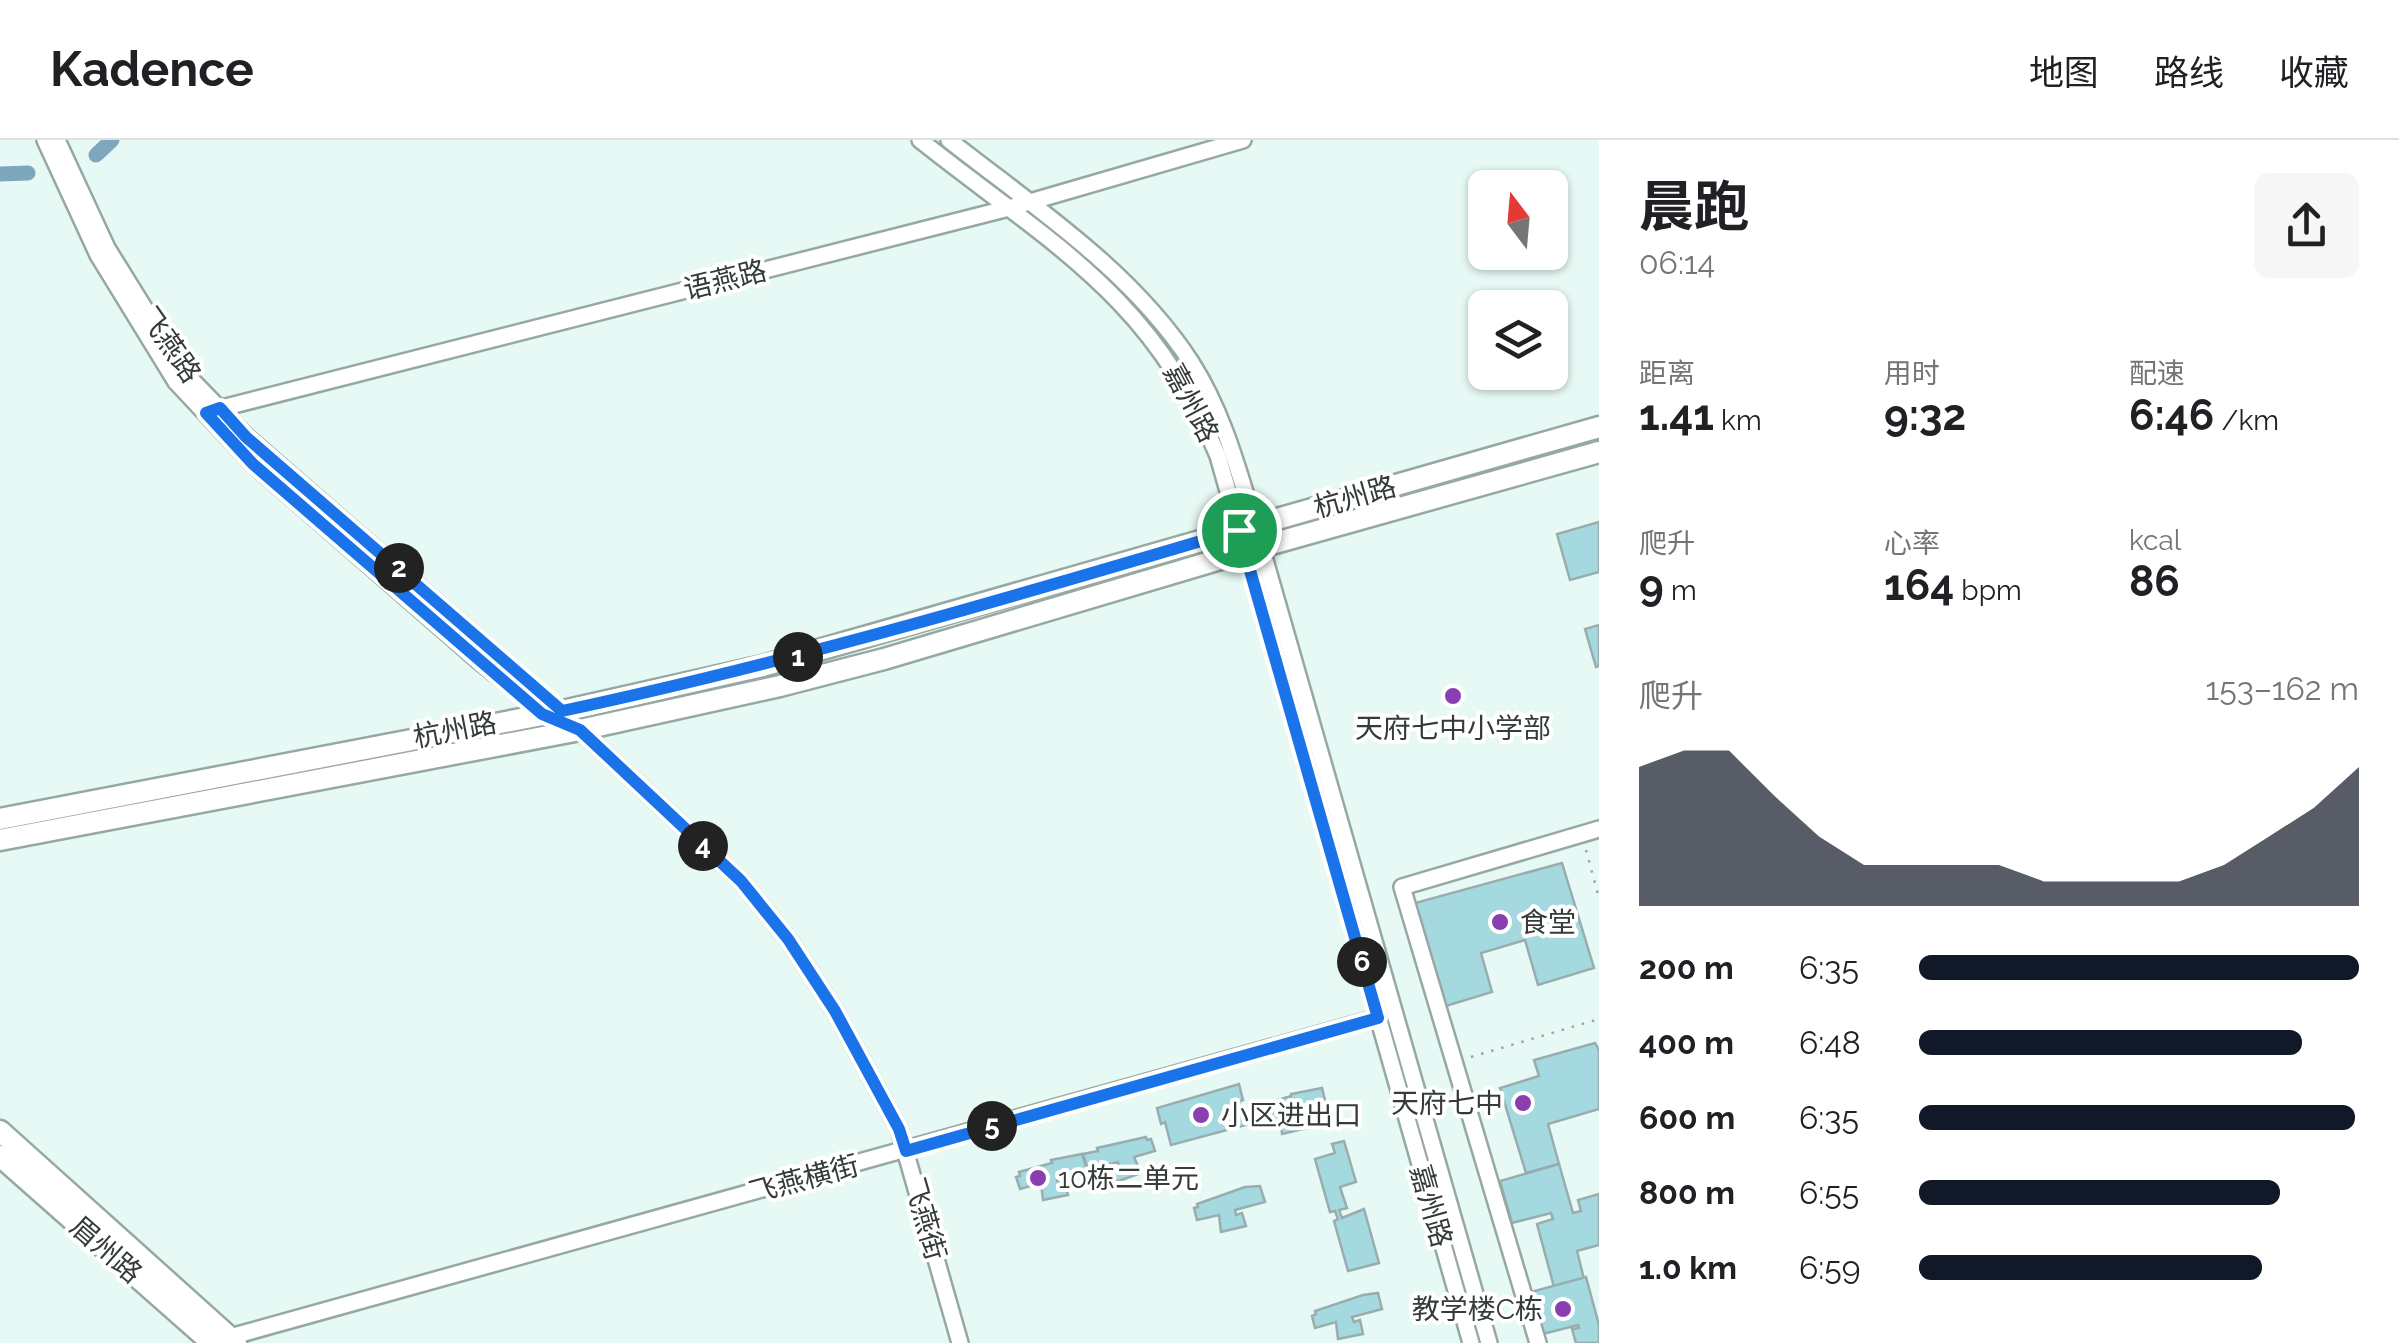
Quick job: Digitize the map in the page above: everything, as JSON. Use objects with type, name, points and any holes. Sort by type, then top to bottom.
[{"type":"main road","name":"杭州路","points":[[0,819],[552,712],[763,666],[1599,427]]},
{"type":"main road","name":"杭州路","points":[[0,840],[580,730],[780,686],[1599,452]]},
{"type":"main road","points":[[0,1132],[226,1341]]},
{"type":"main road","name":"眉州路","points":[[0,1156],[226,1341]]},
{"type":"street","name":"飞燕路","points":[[45,140],[98,255],[176,382],[246,437],[552,712],[580,730]]},
{"type":"street","name":"飞燕路","points":[[57,140],[107,248],[212,411]]},
{"type":"street","name":"嘉州路","points":[[920,140],[1083,264],[1164,352],[1202,416],[1247,528]]},
{"type":"street","points":[[949,140],[1031,202],[1128,285],[1192,363],[1232,448],[1253,550],[1489,1343]]},
{"type":"street","name":"语燕路","points":[[212,411],[1009,208],[1243,140]]},
{"type":"street","name":"嘉州路","points":[[1253,550],[1378,1018],[1471,1343]]},
{"type":"street","name":"飞燕街","points":[[580,730],[741,881],[788,939],[835,1011],[899,1129],[960,1343]]},
{"type":"street","points":[[1538,1343],[1402,887],[1599,829]]},
{"type":"street","name":"飞燕横街","points":[[226,1341],[1378,1018]]},
{"type":"path","points":[[1581,834],[1599,898]]},
{"type":"path","points":[[1452,1063],[1599,1019]]},
{"type":"building","points":[[1599,522],[1599,572],[1570,580],[1557,534]]},
{"type":"building","points":[[1599,625],[1599,666],[1596,667],[1585,629]]},
{"type":"building","name":"食堂","points":[[1562,863],[1594,968],[1538,985],[1525,940],[1481,953],[1492,992],[1446,1006],[1415,903]]},
{"type":"building","points":[[1595,1043],[1599,1050],[1599,1109],[1548,1124],[1559,1164],[1526,1173],[1500,1088],[1539,1076],[1534,1060]]},
{"type":"building","name":"小区进出口","points":[[1239,1084],[1243,1100],[1239,1102],[1246,1125],[1171,1145],[1157,1108]]},
{"type":"building","points":[[1322,1088],[1326,1104],[1296,1112],[1297,1116],[1304,1115],[1307,1128],[1282,1134],[1280,1116],[1259,1122],[1259,1106]]},
{"type":"building","points":[[1146,1137],[1151,1139],[1155,1151],[1134,1157],[1141,1173],[1116,1182],[1113,1168],[1119,1166],[1118,1162],[1088,1170],[1083,1154]]},
{"type":"building","points":[[1344,1141],[1356,1182],[1340,1187],[1347,1208],[1339,1210],[1342,1218],[1364,1209],[1379,1263],[1348,1271],[1334,1221],[1338,1219],[1335,1211],[1330,1212],[1315,1159],[1335,1153],[1332,1144]]},
{"type":"building","name":"10栋二单元","points":[[1082,1154],[1087,1170],[1057,1179],[1058,1183],[1064,1181],[1068,1195],[1043,1200],[1041,1183],[1020,1189],[1016,1177],[1019,1172]]},
{"type":"building","points":[[1559,1164],[1573,1213],[1581,1211],[1578,1200],[1599,1194],[1599,1245],[1577,1251],[1584,1279],[1554,1287],[1537,1224],[1553,1219],[1551,1213],[1512,1223],[1500,1181]]},
{"type":"building","points":[[1260,1186],[1265,1202],[1235,1210],[1236,1215],[1242,1213],[1246,1226],[1221,1232],[1219,1215],[1197,1220],[1197,1204],[1245,1187]]},
{"type":"building","name":"教学楼C栋","points":[[1586,1277],[1599,1325],[1599,1343],[1576,1343],[1572,1329],[1579,1328],[1578,1325],[1539,1335],[1527,1293]]},
{"type":"building","points":[[1378,1293],[1382,1309],[1352,1317],[1354,1322],[1360,1320],[1363,1334],[1338,1339],[1336,1322],[1315,1328],[1315,1311]]},
{"type":"waterway","points":[[96,155],[112,140]]},
{"type":"waterway","points":[[0,174],[28,173]]},
{"type":"place","name":"天府七中小学部","points":[[1453,696]]},
{"type":"place","name":"食堂","points":[[1500,922]]},
{"type":"place","name":"天府七中","points":[[1523,1103]]},
{"type":"place","name":"小区进出口","points":[[1201,1115]]},
{"type":"place","name":"10栋二单元","points":[[1038,1178]]},
{"type":"place","name":"教学楼C栋","points":[[1563,1309]]},
{"type":"route","points":[[220,408],[246,437],[562,711],[880,635],[1239,530],[1255,525],[1261,547],[1245,553],[1378,1018],[906,1151],[899,1129],[835,1011],[788,939],[741,881],[580,730],[542,714],[480,662],[253,464],[206,413],[220,408]]}]
